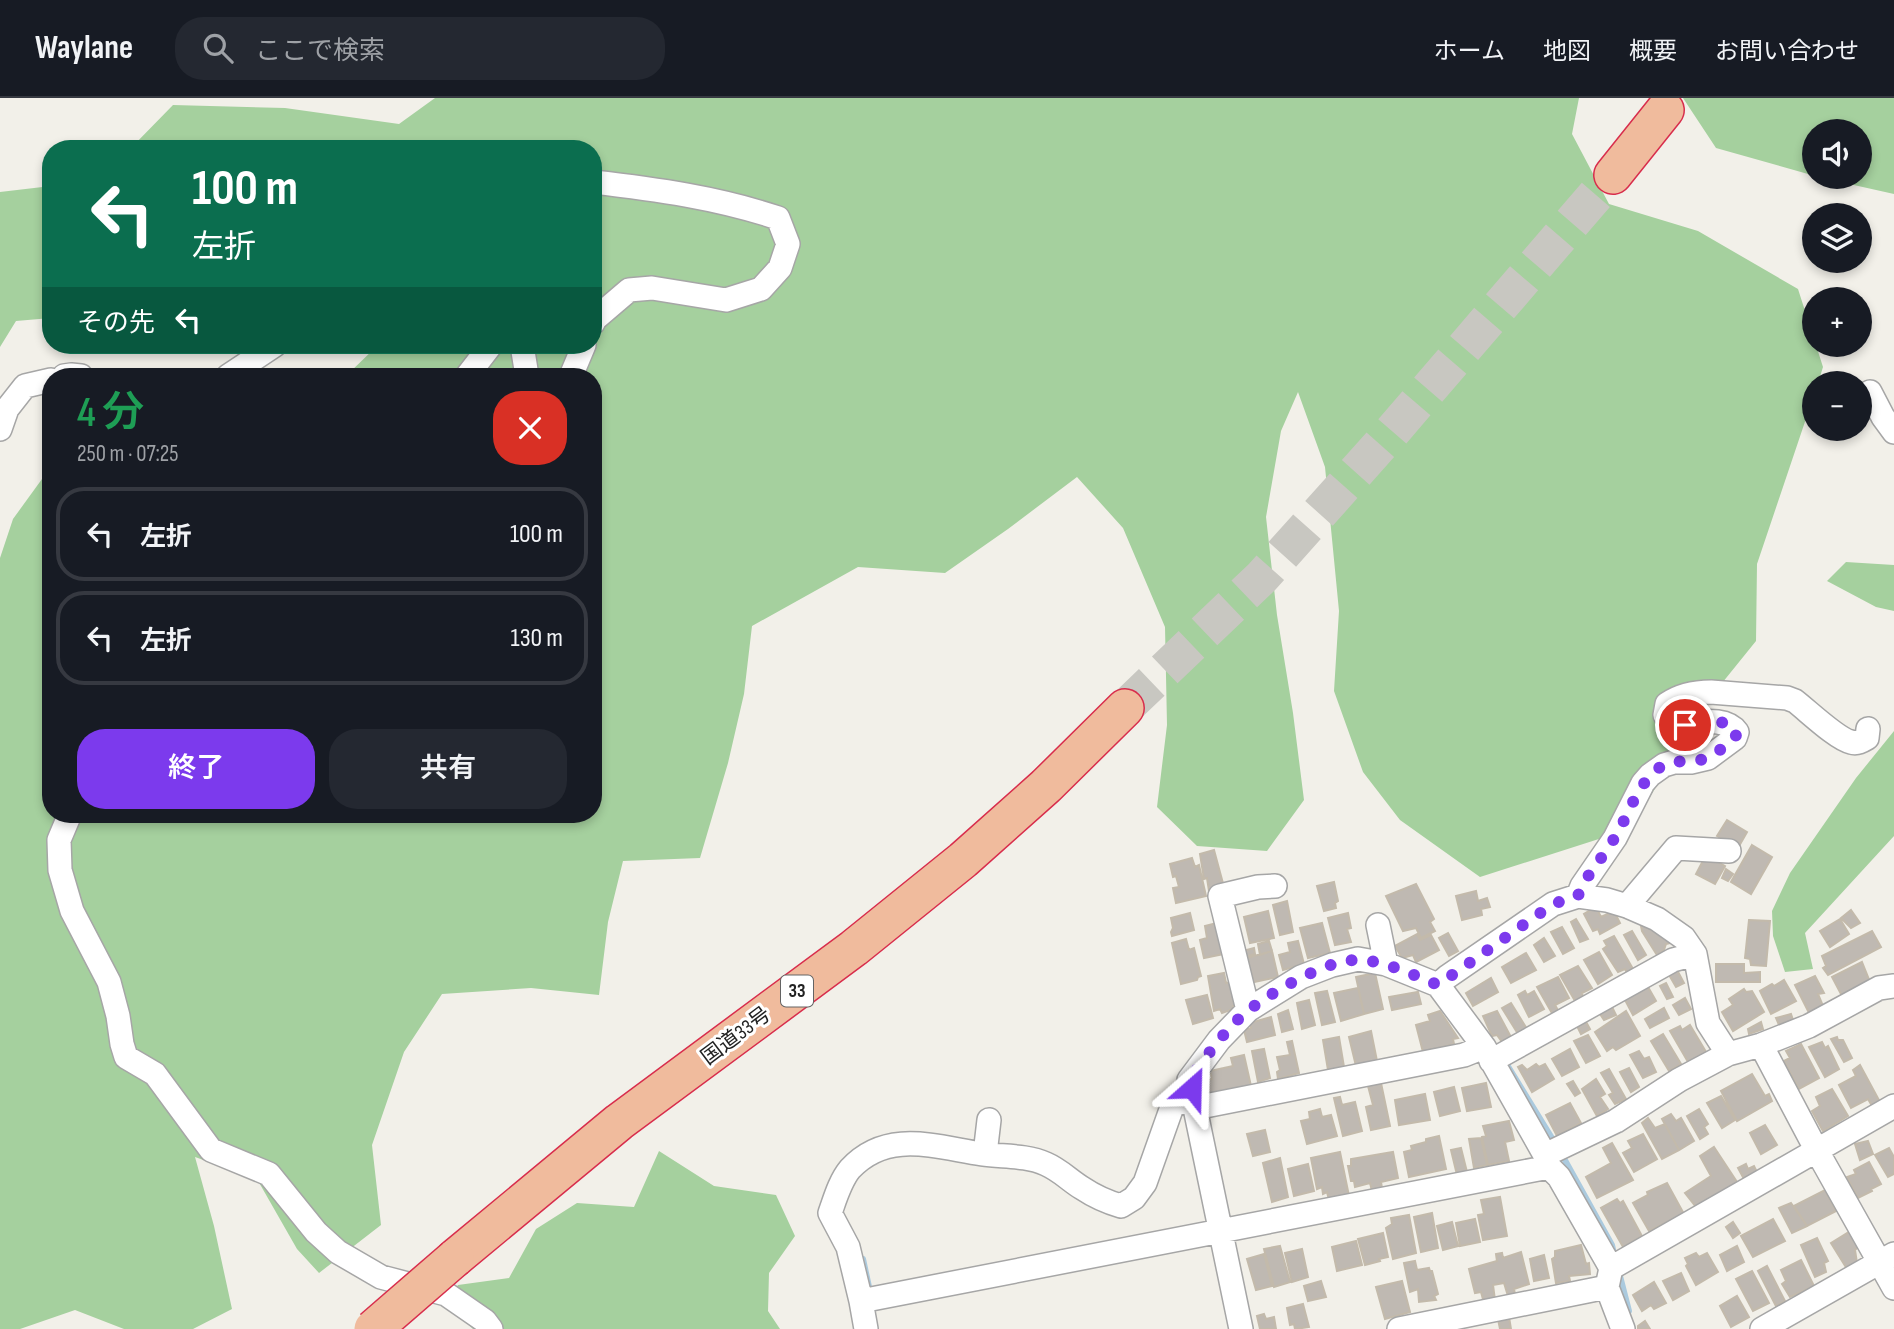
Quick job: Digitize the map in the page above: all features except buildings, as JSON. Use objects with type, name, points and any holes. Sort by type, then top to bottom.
[{"type":"highway","points":[[1613,175],[1665,110]]},
{"type":"highway","name":"国道33号","points":[[373,1329],[619,1122],[854,948],[953,868],[1046,786],[1125,709]]},
{"type":"street","points":[[602,183],[643,188],[751,209],[778,218],[788,244],[780,268],[761,289],[726,300],[652,288],[629,290],[602,313]]},
{"type":"street","points":[[240,368],[261,354]]},
{"type":"street","points":[[473,368],[484,354]]},
{"type":"street","points":[[0,429],[6,409],[25,386],[42,382]]},
{"type":"street","points":[[1872,396],[1894,432]]},
{"type":"street","points":[[1578,896],[1615,838],[1643,783],[1650,775],[1664,765],[1674,762],[1708,758],[1735,738],[1737,732],[1732,726],[1720,722],[1685,725],[1671,723],[1665,715],[1667,704],[1675,699],[1700,692],[1787,698],[1853,743],[1867,738],[1868,729]]},
{"type":"street","points":[[66,823],[59,841],[60,870],[76,919],[109,982],[126,1057],[156,1074],[211,1150],[269,1174],[316,1232],[338,1252],[381,1277],[446,1294],[485,1321],[491,1329]]},
{"type":"street","points":[[1627,906],[1672,850],[1729,851]]},
{"type":"street","points":[[1248,1010],[1220,896],[1275,886]]},
{"type":"street","points":[[1438,985],[1553,904],[1578,896],[1607,900],[1657,919],[1684,938],[1695,954],[1708,1023],[1728,1054]]},
{"type":"street","points":[[1378,925],[1386,964]]},
{"type":"street","points":[[866,1329],[848,1247],[830,1213],[849,1170],[866,1155],[882,1146],[915,1142],[1028,1158],[1058,1170],[1104,1201],[1121,1206],[1134,1198],[1144,1183],[1173,1104],[1191,1104],[1464,1055],[1487,1054],[1673,960],[1695,954]]},
{"type":"street","points":[[1241,1329],[1191,1104],[1192,1088],[1189,1080],[1219,1040],[1248,1010],[1301,977],[1332,965],[1358,959],[1386,964],[1438,985],[1487,1054],[1547,1161],[1559,1177],[1609,1278],[1623,1329]]},
{"type":"street","points":[[861,1300],[1221,1231],[1547,1161],[1679,1080],[1728,1054],[1761,1045],[1809,1026],[1879,988],[1894,986]]},
{"type":"street","points":[[1761,1045],[1817,1151],[1886,1258],[1894,1288]]},
{"type":"street","points":[[1399,1329],[1609,1278],[1894,1106]]},
{"type":"street","points":[[985,1154],[989,1119]]},
{"type":"street","points":[[1762,1329],[1886,1258]]},
{"type":"green space","points":[[435,98],[1579,98],[1572,134],[1609,204],[1698,231],[1798,289],[1802,301],[1802,357],[1820,357],[1823,367],[1822,371],[1802,371],[1802,431],[1757,564],[1756,641],[1714,693],[1630,829],[1480,877],[1400,820],[1363,772],[1334,691],[1339,611],[1325,467],[1298,392],[1281,431],[1266,517],[1277,615],[1304,800],[1267,851],[1197,846],[1157,807],[1167,725],[1165,627],[1123,528],[1077,477],[945,573],[858,567],[752,626],[744,694],[728,763],[700,858],[623,861],[608,922],[599,995],[531,988],[442,994],[404,1052],[372,1145],[381,1225],[319,1273],[297,1249],[257,1179],[195,1157],[214,1226],[232,1309],[193,1329],[124,1329],[75,1310],[20,1329],[0,1329],[0,558],[13,519],[42,479],[42,823],[602,823],[602,368],[354,368],[369,354],[602,354],[602,140],[139,140],[173,105],[285,108],[399,124]]},
{"type":"green space","points":[[1683,98],[1894,98],[1894,194],[1872,189],[1872,119],[1802,119],[1802,172],[1716,148]]},
{"type":"green space","points":[[42,187],[42,319],[16,321],[0,347],[0,192]]},
{"type":"green space","points":[[1846,562],[1894,565],[1894,611],[1876,607],[1827,581]]},
{"type":"green space","points":[[1894,731],[1894,836],[1805,933],[1813,969],[1785,972],[1773,936],[1772,911],[1790,873],[1856,778]]},
{"type":"green space","points":[[659,1151],[714,1186],[776,1195],[795,1236],[769,1273],[768,1311],[780,1329],[473,1329],[446,1302],[458,1285],[509,1278],[536,1229],[577,1203],[634,1207]]},
{"type":"waterway","points":[[1506,1063],[1555,1143]]},
{"type":"waterway","points":[[1561,1153],[1612,1245],[1614,1254]]},
{"type":"waterway","points":[[863,1259],[871,1296]]},
{"type":"waterway","points":[[1619,1272],[1629,1311],[1625,1318]]},
{"type":"tunnel","points":[[1125,708],[1262,577],[1390,434],[1613,175]]},
{"type":"route","points":[[1192,1088],[1189,1080],[1219,1040],[1248,1010],[1301,977],[1332,965],[1358,959],[1386,964],[1438,985],[1553,904],[1578,896],[1615,838],[1643,783],[1650,775],[1664,765],[1674,762],[1708,758],[1735,738],[1737,732],[1732,726],[1720,722],[1685,725]]}]
